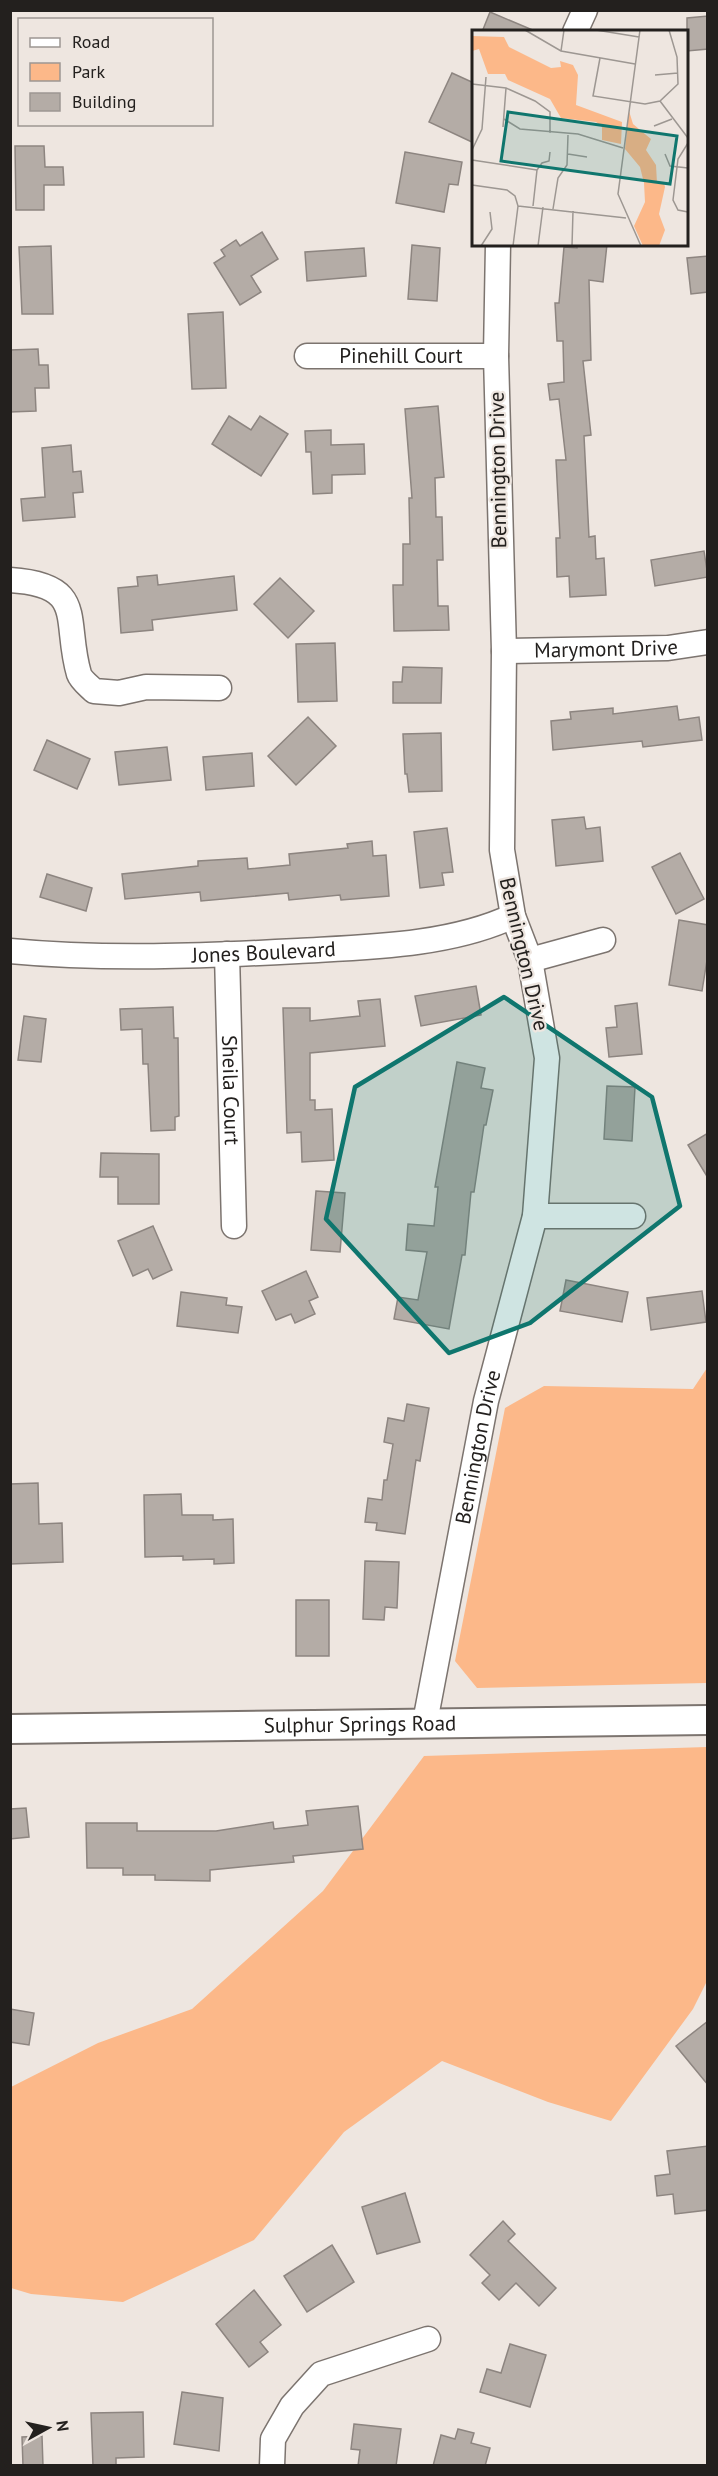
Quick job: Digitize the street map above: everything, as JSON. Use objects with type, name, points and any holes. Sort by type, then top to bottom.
[{"type":"street","points":[[576,30],[585,10]]},
{"type":"street","name":"Bennington Drive","points":[[425,1722],[486,1401],[535,1216],[547,1058],[530,960],[513,916],[501,850],[504,651],[496,356],[498,246]]},
{"type":"street","name":"Pinehill Court","points":[[307,356],[496,356]]},
{"type":"street","points":[[10,580],[36,582],[56,590],[66,605],[72,625],[79,676],[94,691],[119,693],[146,687],[219,688]]},
{"type":"street","name":"Marymont Drive","points":[[504,651],[668,648],[708,642]]},
{"type":"street","name":"Jones Boulevard","points":[[10,951],[78,957],[227,954],[389,946],[488,928],[513,916]]},
{"type":"street","points":[[530,960],[603,940]]},
{"type":"street","name":"Sheila Court","points":[[227,954],[234,1226]]},
{"type":"street","points":[[535,1216],[633,1216]]},
{"type":"street","name":"Sulphur Springs Road","points":[[10,1729],[708,1720]]},
{"type":"street","points":[[272,2466],[273,2439],[292,2406],[321,2374],[428,2339]]},
{"type":"highlighted area","points":[[504,997],[652,1097],[680,1206],[530,1323],[449,1353],[326,1219],[355,1087]]},
{"type":"green space","points":[[707,1368],[707,1683],[477,1688],[455,1661],[505,1408],[544,1386],[693,1389]]},
{"type":"green space","points":[[707,1747],[707,1981],[693,2009],[611,2121],[548,2102],[442,2061],[344,2132],[254,2240],[123,2302],[31,2294],[11,2288],[11,2087],[98,2043],[192,2009],[323,1891],[424,1756]]},
{"type":"building","points":[[490,12],[533,30],[483,30]]},
{"type":"building","points":[[708,16],[708,49],[688,51],[687,18]]},
{"type":"building","points":[[452,73],[472,82],[472,142],[429,122]]},
{"type":"building","points":[[15,146],[44,146],[45,167],[63,167],[64,185],[44,185],[44,210],[16,210]]},
{"type":"building","points":[[405,152],[462,162],[458,185],[449,184],[444,212],[396,203]]},
{"type":"building","points":[[262,232],[278,259],[251,276],[261,292],[240,305],[214,263],[225,256],[221,250],[236,240],[240,246]]},
{"type":"building","points":[[412,245],[440,248],[437,301],[408,299]]},
{"type":"building","points":[[51,246],[53,314],[22,314],[19,247]]},
{"type":"building","points":[[577,246],[607,246],[603,282],[589,280],[591,360],[583,361],[591,435],[584,436],[589,537],[595,536],[596,559],[604,558],[606,595],[570,597],[569,576],[557,577],[556,538],[560,538],[556,460],[566,460],[559,399],[550,400],[548,384],[564,382],[563,341],[557,341],[555,303],[559,303],[564,247],[577,248]]},
{"type":"building","points":[[364,248],[366,276],[307,281],[305,252]]},
{"type":"building","points":[[708,256],[708,292],[691,294],[687,258]]},
{"type":"building","points":[[223,312],[226,388],[192,389],[188,314]]},
{"type":"building","points":[[38,349],[39,365],[48,365],[49,388],[35,388],[36,411],[10,412],[10,350]]},
{"type":"building","points":[[438,406],[444,477],[435,478],[436,517],[442,517],[443,560],[437,560],[438,606],[448,606],[449,630],[394,631],[393,585],[403,585],[403,544],[410,544],[409,498],[412,498],[405,409]]},
{"type":"building","points":[[229,416],[251,430],[260,416],[288,434],[261,476],[212,444]]},
{"type":"building","points":[[331,430],[331,445],[364,444],[365,474],[332,475],[332,493],[313,494],[311,452],[306,452],[305,431]]},
{"type":"building","points":[[71,445],[73,472],[81,471],[83,492],[73,493],[75,517],[23,521],[21,499],[45,497],[42,448]]},
{"type":"building","points":[[704,551],[708,577],[655,586],[651,560]]},
{"type":"building","points":[[157,575],[158,585],[234,576],[237,610],[152,620],[153,630],[121,633],[118,588],[138,586],[137,577]]},
{"type":"building","points":[[280,578],[314,611],[288,638],[254,604]]},
{"type":"building","points":[[335,643],[337,701],[298,702],[296,644]]},
{"type":"building","points":[[403,667],[442,668],[441,703],[393,703],[393,682],[402,682]]},
{"type":"building","points":[[677,706],[679,720],[699,717],[702,740],[643,747],[642,741],[553,750],[551,721],[571,719],[570,712],[613,708],[613,714]]},
{"type":"building","points":[[308,717],[336,746],[296,785],[268,756]]},
{"type":"building","points":[[441,733],[442,791],[409,792],[407,774],[405,774],[403,734]]},
{"type":"building","points":[[47,740],[90,759],[77,789],[34,770]]},
{"type":"building","points":[[167,747],[171,780],[119,785],[115,752]]},
{"type":"building","points":[[252,753],[254,786],[206,790],[203,757]]},
{"type":"building","points":[[584,817],[586,829],[600,827],[603,861],[556,866],[552,820]]},
{"type":"building","points":[[447,828],[453,872],[442,873],[444,885],[420,888],[414,832]]},
{"type":"building","points":[[372,841],[373,856],[386,855],[389,896],[341,900],[340,895],[289,900],[288,893],[201,901],[200,892],[125,899],[122,874],[198,866],[198,861],[247,858],[248,869],[290,865],[289,854],[348,848],[347,844]]},
{"type":"building","points":[[680,853],[704,899],[676,914],[652,867]]},
{"type":"building","points":[[47,874],[92,888],[86,911],[40,897]]},
{"type":"building","points":[[679,920],[708,925],[708,954],[702,991],[669,985]]},
{"type":"building","points":[[476,986],[481,1015],[421,1026],[415,996]]},
{"type":"building","points":[[380,999],[385,1046],[310,1053],[310,1100],[315,1100],[315,1110],[332,1109],[334,1160],[302,1162],[301,1132],[287,1133],[283,1008],[310,1008],[310,1021],[360,1016],[358,1001]]},
{"type":"building","points":[[637,1003],[642,1054],[609,1057],[606,1028],[617,1027],[615,1006]]},
{"type":"building","points":[[173,1007],[174,1038],[178,1038],[179,1116],[175,1117],[175,1130],[151,1131],[148,1064],[143,1064],[142,1029],[121,1030],[120,1009]]},
{"type":"building","points":[[24,1016],[46,1019],[41,1062],[18,1060]]},
{"type":"building","points":[[457,1062],[485,1068],[481,1088],[493,1090],[486,1125],[484,1125],[474,1192],[471,1192],[465,1255],[462,1255],[449,1329],[394,1319],[398,1297],[418,1300],[427,1252],[406,1250],[408,1224],[434,1226],[438,1187],[435,1187]]},
{"type":"building","points":[[607,1086],[635,1087],[632,1141],[604,1139]]},
{"type":"building","points":[[708,1133],[708,1178],[688,1145]]},
{"type":"building","points":[[101,1153],[159,1154],[159,1204],[118,1204],[118,1177],[100,1177]]},
{"type":"building","points":[[316,1191],[345,1193],[340,1252],[311,1250]]},
{"type":"building","points":[[153,1226],[172,1270],[153,1279],[148,1269],[133,1276],[118,1241]]},
{"type":"building","points":[[306,1271],[318,1297],[309,1301],[315,1314],[295,1323],[291,1314],[276,1320],[262,1291]]},
{"type":"building","points":[[566,1280],[628,1292],[622,1322],[560,1311]]},
{"type":"building","points":[[702,1291],[706,1322],[651,1330],[647,1298]]},
{"type":"building","points":[[181,1292],[227,1298],[226,1305],[242,1307],[238,1333],[177,1326]]},
{"type":"building","points":[[407,1404],[429,1408],[420,1461],[416,1460],[405,1534],[376,1530],[377,1523],[365,1522],[368,1498],[382,1500],[384,1480],[387,1480],[393,1444],[384,1442],[388,1418],[404,1421]]},
{"type":"building","points":[[38,1483],[39,1524],[62,1523],[63,1562],[10,1564],[10,1484]]},
{"type":"building","points":[[181,1494],[182,1515],[213,1515],[213,1520],[233,1519],[234,1563],[214,1564],[214,1559],[183,1560],[183,1556],[145,1557],[144,1495]]},
{"type":"building","points":[[365,1561],[399,1562],[397,1608],[385,1607],[384,1620],[363,1619]]},
{"type":"building","points":[[296,1600],[329,1600],[329,1656],[296,1656]]},
{"type":"building","points":[[358,1806],[363,1849],[293,1856],[294,1862],[210,1870],[210,1881],[155,1880],[155,1875],[123,1875],[123,1868],[87,1868],[86,1823],[137,1823],[137,1831],[216,1831],[273,1822],[274,1829],[308,1825],[306,1811]]},
{"type":"building","points":[[26,1808],[29,1837],[10,1839],[10,1809]]},
{"type":"building","points":[[10,2009],[34,2013],[29,2045],[10,2042]]},
{"type":"building","points":[[708,2021],[708,2085],[676,2046]]},
{"type":"building","points":[[708,2146],[708,2210],[675,2214],[673,2194],[657,2196],[655,2176],[670,2174],[667,2151]]},
{"type":"building","points":[[405,2193],[420,2242],[377,2254],[362,2207]]},
{"type":"building","points":[[503,2221],[515,2234],[508,2241],[556,2288],[539,2306],[516,2283],[499,2300],[482,2283],[490,2275],[470,2255]]},
{"type":"building","points":[[332,2245],[354,2282],[307,2312],[284,2276]]},
{"type":"building","points":[[254,2290],[281,2325],[260,2342],[268,2352],[249,2367],[216,2324]]},
{"type":"building","points":[[510,2344],[546,2355],[530,2407],[480,2392],[487,2369],[501,2373]]},
{"type":"building","points":[[182,2392],[223,2398],[219,2451],[174,2444]]},
{"type":"building","points":[[143,2412],[144,2457],[116,2458],[116,2466],[93,2466],[91,2413]]},
{"type":"building","points":[[354,2424],[401,2429],[396,2466],[358,2466],[360,2450],[351,2449]]},
{"type":"building","points":[[458,2429],[474,2433],[471,2443],[490,2448],[485,2466],[433,2466],[441,2435],[455,2439]]},
{"type":"building","points":[[42,2436],[43,2466],[23,2466],[22,2437]]}]
